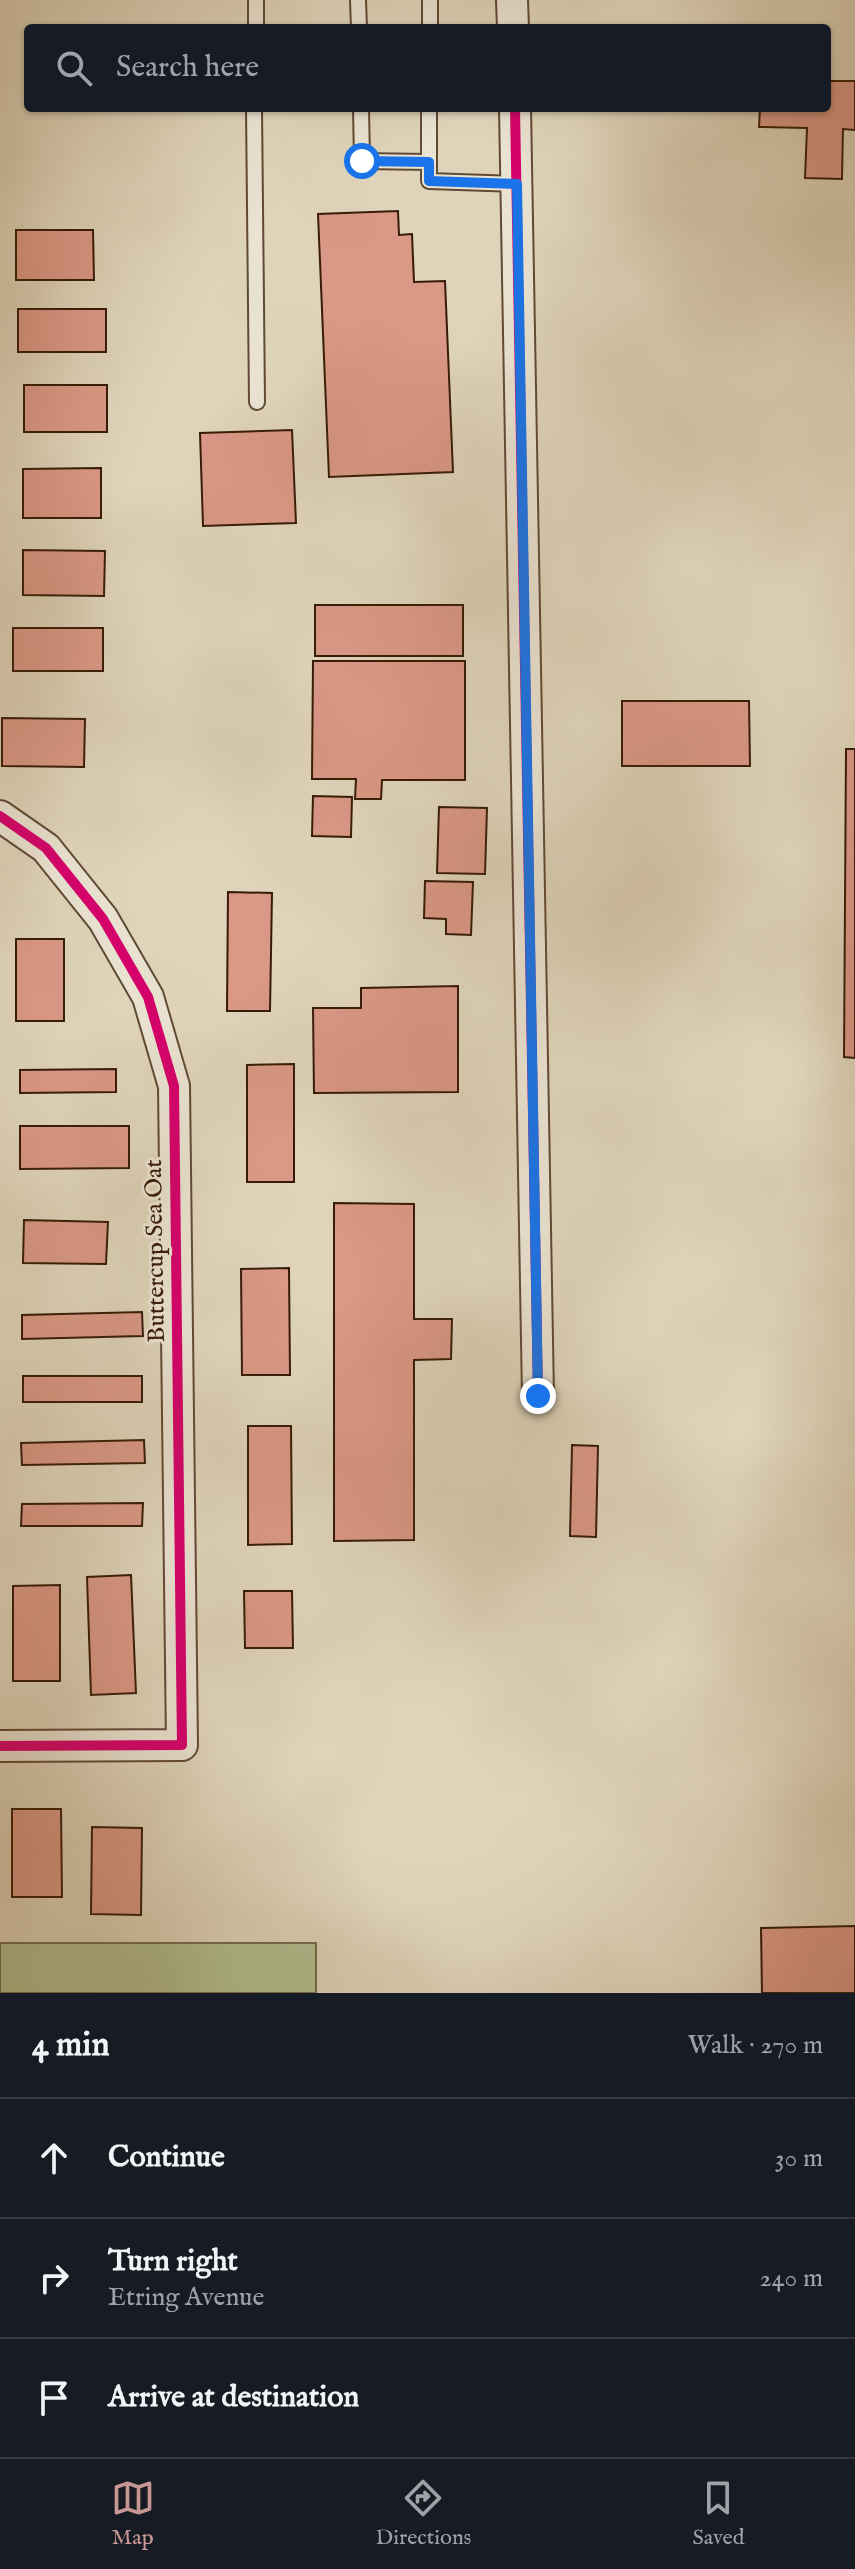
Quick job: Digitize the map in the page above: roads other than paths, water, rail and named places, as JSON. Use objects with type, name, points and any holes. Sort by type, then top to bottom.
[{"type":"street","points":[[512,0],[513,24]]},
{"type":"street","points":[[515,112],[538,1396]]},
{"type":"street","name":"Buttercup Sea Oat","points":[[0,816],[46,848],[103,919],[148,997],[174,1086],[182,1745],[0,1746]]},
{"type":"lane","points":[[256,0],[256,24]]},
{"type":"lane","points":[[358,0],[359,24]]},
{"type":"lane","points":[[430,0],[430,24]]},
{"type":"lane","points":[[254,112],[257,402]]},
{"type":"lane","points":[[361,112],[362,161],[429,162]]},
{"type":"lane","points":[[429,112],[429,181],[517,184]]}]
